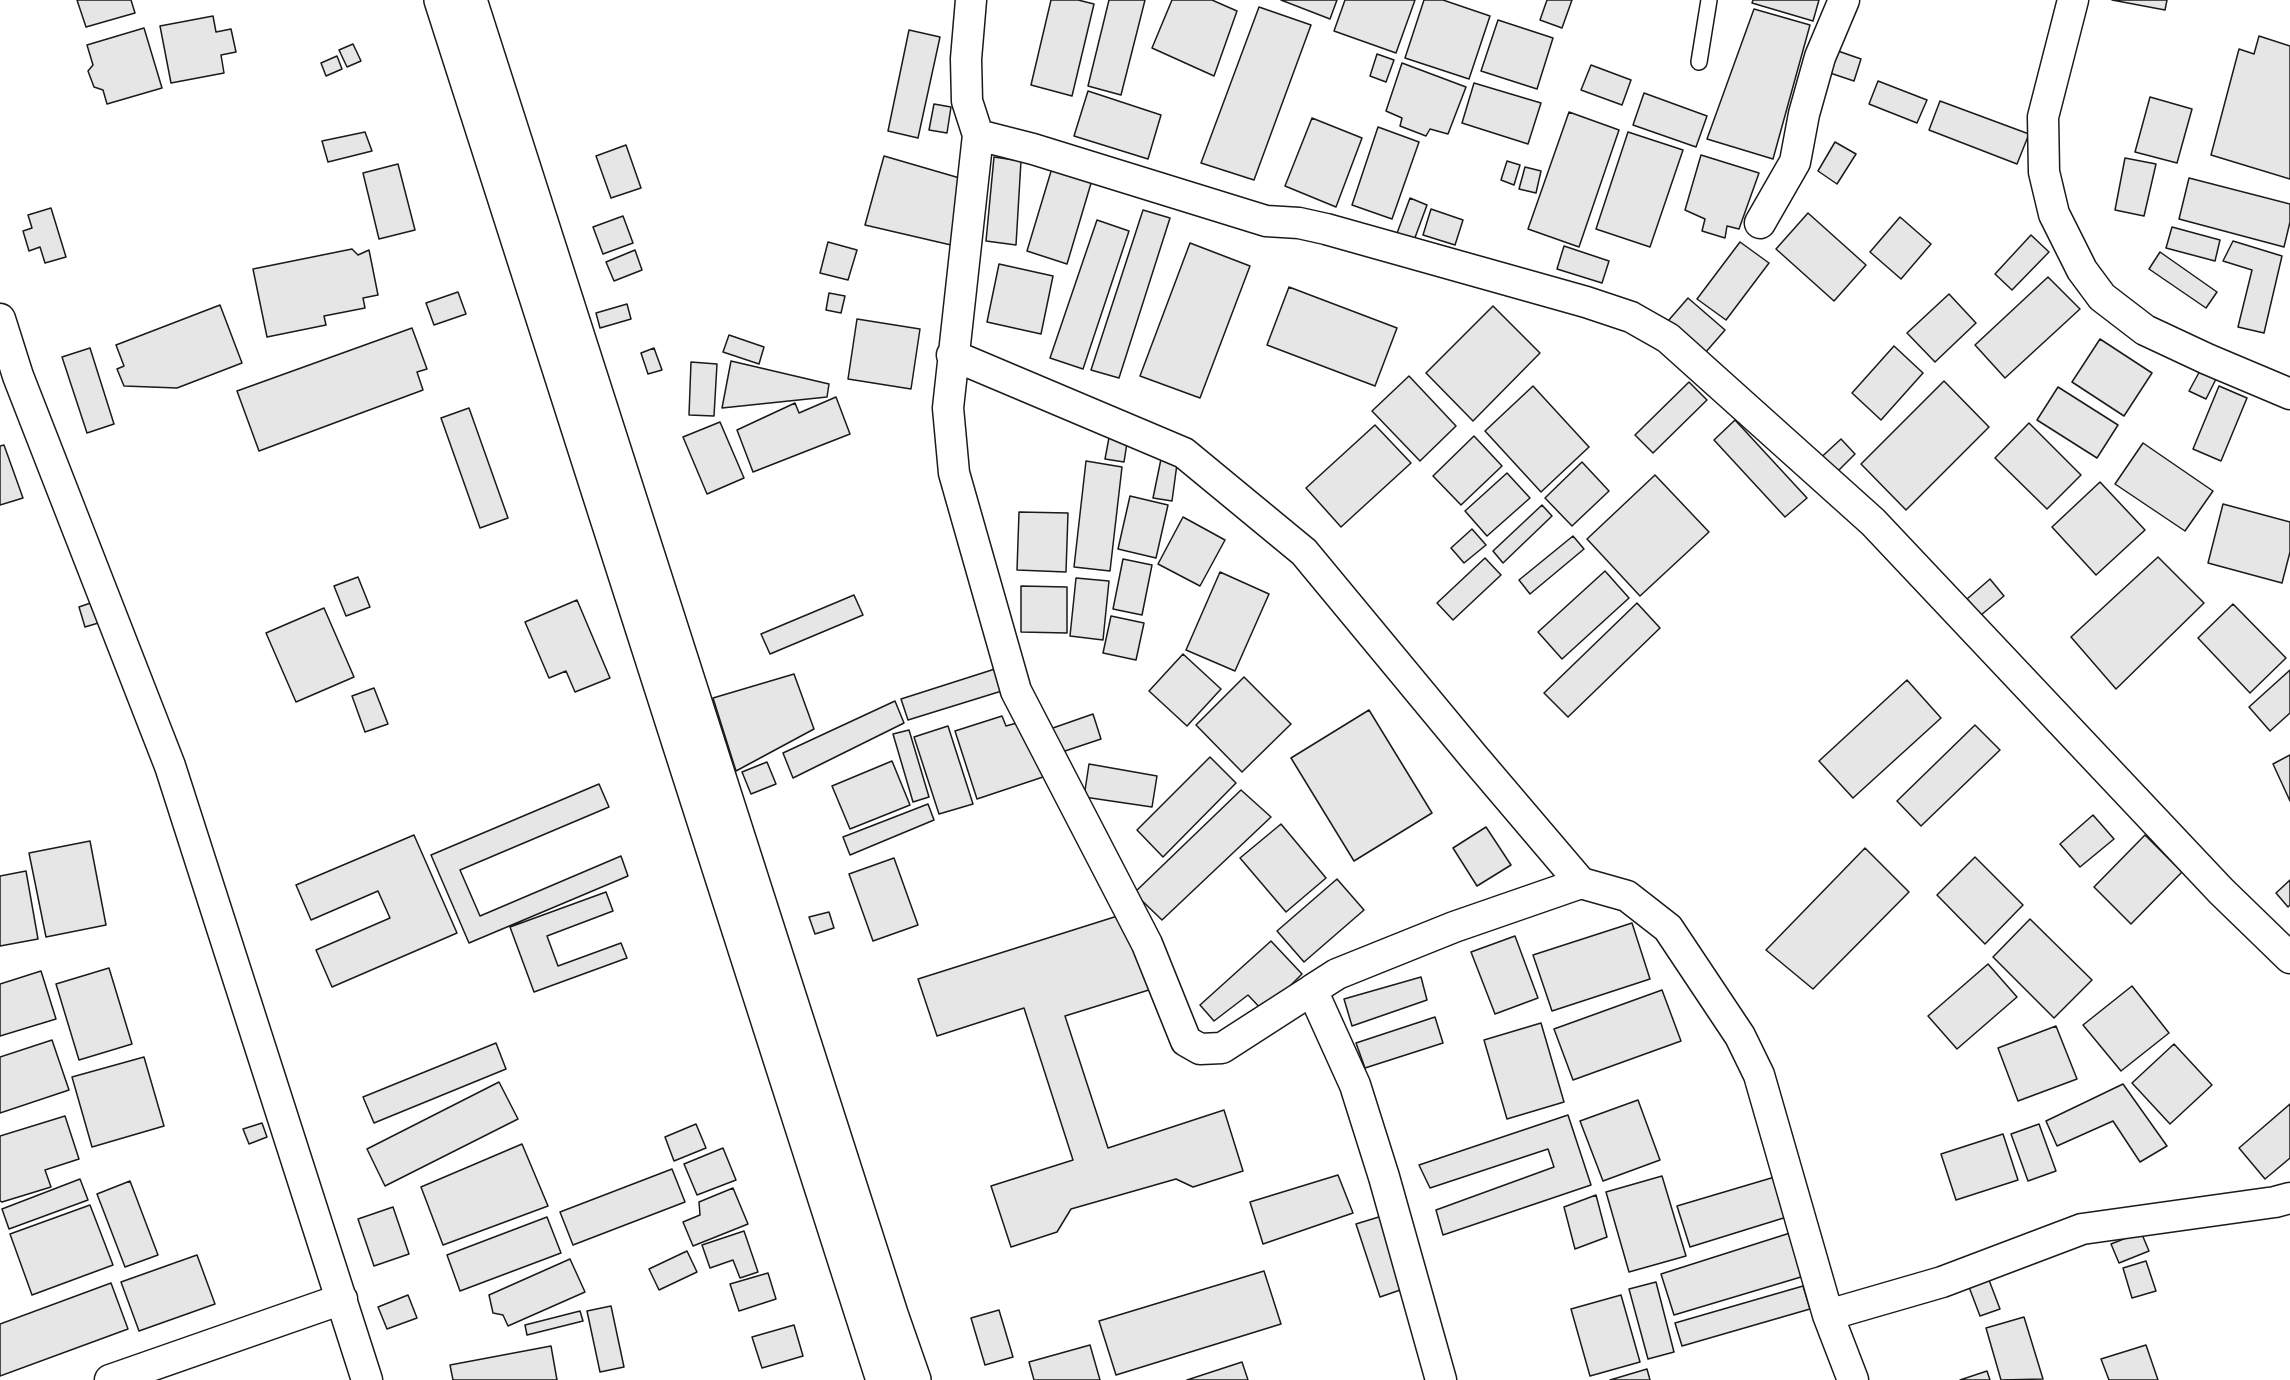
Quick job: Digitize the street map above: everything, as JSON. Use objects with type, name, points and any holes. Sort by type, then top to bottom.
[{"type":"main road","points":[[441,0],[914,1380]]},
{"type":"main road","points":[[470,0],[644,588],[883,1380]]},
{"type":"street","points":[[971,0],[966,60],[967,101],[978,135],[948,408],[954,473],[1016,691],[1147,944],[1186,1041],[1200,1049],[1222,1048],[1337,974],[1454,927],[1581,883]]},
{"type":"street","points":[[1761,223],[1795,162],[1804,114],[1820,57],[1844,0]]},
{"type":"street","points":[[2073,0],[2043,117],[2044,172],[2054,214],[2082,270],[2102,297],[2145,330],[2290,394]]},
{"type":"street","points":[[978,135],[1033,149],[1266,220],[1299,223],[1326,229],[1586,302],[1631,316],[1668,338],[1873,522],[2221,891],[2290,958]]},
{"type":"street","points":[[0,319],[18,376],[170,766],[367,1380]]},
{"type":"street","points":[[952,356],[1184,453],[1304,552],[1581,883],[1626,896],[1668,928],[1740,1036],[1759,1075],[1828,1315],[1853,1380]]},
{"type":"street","points":[[1312,990],[1355,1085],[1384,1177],[1441,1380]]},
{"type":"street","points":[[1828,1315],[1942,1282],[2082,1229],[2290,1198]]},
{"type":"street","points":[[110,1380],[342,1299]]},
{"type":"lane","points":[[1699,62],[1709,0]]},
{"type":"building","points":[[77,0],[131,0],[135,13],[86,27]]},
{"type":"building","points":[[1051,0],[1078,0],[1094,4],[1072,96],[1031,85]]},
{"type":"building","points":[[1109,0],[1145,0],[1121,95],[1088,86]]},
{"type":"building","points":[[1172,0],[1212,0],[1237,11],[1214,76],[1152,48]]},
{"type":"building","points":[[1281,0],[1337,0],[1330,19]]},
{"type":"building","points":[[1345,0],[1415,0],[1396,53],[1334,31]]},
{"type":"building","points":[[1424,0],[1443,0],[1490,16],[1469,79],[1405,58]]},
{"type":"building","points":[[1547,0],[1572,0],[1562,28],[1540,20]]},
{"type":"building","points":[[1753,0],[1819,0],[1813,21],[1752,3]]},
{"type":"building","points":[[2112,0],[2167,0],[2165,10]]},
{"type":"building","points":[[1259,7],[1311,25],[1254,180],[1201,163]]},
{"type":"building","points":[[1754,9],[1810,25],[1773,159],[1707,139]]},
{"type":"building","points":[[213,16],[216,32],[231,29],[236,52],[221,55],[224,73],[171,83],[160,26]]},
{"type":"building","points":[[1498,20],[1553,38],[1537,89],[1481,71]]},
{"type":"building","points":[[144,28],[162,88],[107,104],[103,90],[94,87],[88,71],[93,65],[87,45]]},
{"type":"building","points":[[909,30],[940,37],[918,138],[888,131]]},
{"type":"building","points":[[2259,36],[2290,46],[2290,179],[2211,155],[2239,49],[2254,54]]},
{"type":"building","points":[[353,44],[361,61],[347,67],[339,50]]},
{"type":"building","points":[[1838,51],[1861,59],[1854,81],[1830,73]]},
{"type":"building","points":[[1377,54],[1394,60],[1386,82],[1370,76]]},
{"type":"building","points":[[337,56],[342,69],[326,76],[321,63]]},
{"type":"building","points":[[1402,63],[1466,87],[1448,134],[1430,129],[1426,136],[1400,126],[1402,118],[1386,111]]},
{"type":"building","points":[[1591,65],[1631,80],[1622,105],[1581,90]]},
{"type":"building","points":[[1878,81],[1927,100],[1917,123],[1869,104]]},
{"type":"building","points":[[1474,83],[1541,103],[1528,144],[1462,123]]},
{"type":"building","points":[[1088,91],[1161,115],[1148,159],[1074,136]]},
{"type":"building","points":[[1644,93],[1707,116],[1696,147],[1633,125]]},
{"type":"building","points":[[2150,97],[2192,109],[2177,163],[2135,152]]},
{"type":"building","points":[[1940,101],[2029,134],[2017,164],[1929,130]]},
{"type":"building","points":[[934,104],[951,107],[947,133],[929,130]]},
{"type":"building","points":[[1569,112],[1619,130],[1579,247],[1528,229]]},
{"type":"building","points":[[1312,118],[1362,138],[1336,207],[1285,186]]},
{"type":"building","points":[[1378,127],[1419,142],[1392,219],[1352,205]]},
{"type":"building","points":[[365,132],[372,151],[328,162],[322,141]]},
{"type":"building","points":[[1628,132],[1683,150],[1650,247],[1596,229]]},
{"type":"building","points":[[1835,142],[1856,154],[1837,184],[1818,171]]},
{"type":"building","points":[[626,145],[641,188],[611,198],[596,156]]},
{"type":"building","points":[[1701,155],[1759,173],[1739,229],[1727,226],[1725,238],[1702,231],[1705,219],[1685,210]]},
{"type":"building","points":[[884,156],[963,179],[951,245],[865,225]]},
{"type":"building","points":[[994,157],[1021,161],[1016,245],[986,241]]},
{"type":"building","points":[[2125,158],[2156,164],[2144,216],[2115,210]]},
{"type":"building","points":[[1507,161],[1520,165],[1514,185],[1501,180]]},
{"type":"building","points":[[398,164],[415,230],[379,239],[363,173]]},
{"type":"building","points":[[1525,167],[1541,171],[1536,193],[1519,189]]},
{"type":"building","points":[[1052,168],[1092,180],[1067,264],[1027,251]]},
{"type":"building","points":[[2189,178],[2290,204],[2290,222],[2284,247],[2179,219]]},
{"type":"building","points":[[1410,198],[1427,205],[1413,243],[1396,236]]},
{"type":"building","points":[[51,208],[66,257],[45,263],[40,247],[29,251],[23,231],[32,228],[28,215]]},
{"type":"building","points":[[1431,209],[1463,220],[1455,245],[1423,235]]},
{"type":"building","points":[[1143,210],[1170,218],[1119,378],[1091,370]]},
{"type":"building","points":[[1808,213],[1866,265],[1834,301],[1776,249]]},
{"type":"building","points":[[623,216],[633,243],[603,254],[593,227]]},
{"type":"building","points":[[1900,217],[1931,244],[1901,279],[1870,252]]},
{"type":"building","points":[[1097,220],[1129,231],[1083,369],[1050,358]]},
{"type":"building","points":[[2172,227],[2220,240],[2215,261],[2166,248]]},
{"type":"building","points":[[2031,235],[2049,252],[2012,290],[1995,274]]},
{"type":"building","points":[[2233,241],[2282,256],[2264,333],[2238,327],[2252,270],[2223,261]]},
{"type":"building","points":[[828,242],[857,250],[848,280],[820,273]]},
{"type":"building","points":[[1740,242],[1769,263],[1726,320],[1697,299]]},
{"type":"building","points":[[1190,243],[1250,266],[1200,398],[1140,376]]},
{"type":"building","points":[[1564,246],[1609,261],[1602,283],[1557,269]]},
{"type":"building","points":[[352,249],[358,255],[369,250],[378,295],[363,298],[365,308],[324,316],[326,325],[267,337],[253,269]]},
{"type":"building","points":[[635,250],[642,270],[614,281],[606,262]]},
{"type":"building","points":[[2160,252],[2217,292],[2206,308],[2149,269]]},
{"type":"building","points":[[999,264],[1053,276],[1041,334],[987,322]]},
{"type":"building","points":[[2048,277],[2080,309],[2005,378],[1975,345]]},
{"type":"building","points":[[1289,287],[1397,328],[1375,386],[1267,345]]},
{"type":"building","points":[[458,292],[466,314],[434,325],[426,303]]},
{"type":"building","points":[[829,293],[845,296],[841,313],[826,310]]},
{"type":"building","points":[[1949,294],[1976,323],[1935,362],[1907,333]]},
{"type":"building","points":[[1688,298],[1725,330],[1705,353],[1668,321]]},
{"type":"building","points":[[627,304],[631,319],[600,328],[596,313]]},
{"type":"building","points":[[220,305],[242,363],[177,388],[124,386],[117,369],[124,366],[116,345]]},
{"type":"building","points":[[1493,306],[1540,353],[1473,421],[1426,373]]},
{"type":"building","points":[[857,319],[920,329],[911,389],[848,379]]},
{"type":"building","points":[[412,328],[427,369],[417,372],[423,390],[259,451],[237,391]]},
{"type":"building","points":[[729,335],[764,347],[759,364],[723,352]]},
{"type":"building","points":[[2100,339],[2152,373],[2124,416],[2072,382]]},
{"type":"building","points":[[1894,346],[1923,373],[1881,420],[1852,393]]},
{"type":"building","points":[[90,348],[114,424],[87,433],[62,357]]},
{"type":"building","points":[[654,348],[662,370],[648,374],[641,353]]},
{"type":"building","points":[[731,361],[829,384],[827,397],[722,408]]},
{"type":"building","points":[[691,362],[717,364],[714,416],[689,415]]},
{"type":"building","points":[[2202,367],[2218,375],[2206,399],[2189,391]]},
{"type":"building","points":[[1409,376],[1456,426],[1420,461],[1372,411]]},
{"type":"building","points":[[1944,381],[1989,427],[1906,510],[1861,464]]},
{"type":"building","points":[[1689,382],[1707,400],[1653,453],[1635,435]]},
{"type":"building","points":[[1533,386],[1589,447],[1541,492],[1485,431]]},
{"type":"building","points":[[2219,386],[2247,398],[2221,461],[2193,449]]},
{"type":"building","points":[[2058,387],[2118,425],[2097,458],[2037,420]]},
{"type":"building","points":[[836,397],[850,434],[753,472],[737,430],[795,403],[799,413]]},
{"type":"building","points":[[469,408],[508,518],[480,528],[441,418]]},
{"type":"building","points":[[1735,420],[1807,498],[1785,517],[1714,440]]},
{"type":"building","points":[[720,422],[744,478],[707,494],[683,437]]},
{"type":"building","points":[[2029,423],[2081,475],[2047,509],[1995,458]]},
{"type":"building","points":[[1375,425],[1411,463],[1341,527],[1306,488]]},
{"type":"building","points":[[1111,427],[1129,430],[1124,462],[1105,459]]},
{"type":"building","points":[[1474,436],[1502,466],[1461,505],[1433,476]]},
{"type":"building","points":[[1841,439],[1855,454],[1830,479],[1815,463]]},
{"type":"building","points":[[2143,443],[2213,491],[2185,531],[2115,484]]},
{"type":"building","points":[[4,445],[23,498],[0,505],[0,446]]},
{"type":"building","points":[[1161,459],[1177,464],[1172,501],[1153,498]]},
{"type":"building","points":[[1086,461],[1122,467],[1110,571],[1074,567]]},
{"type":"building","points":[[1582,462],[1609,491],[1572,526],[1545,498]]},
{"type":"building","points":[[1507,473],[1530,498],[1487,536],[1465,511]]},
{"type":"building","points":[[1655,475],[1709,532],[1640,596],[1587,539]]},
{"type":"building","points":[[2100,482],[2145,530],[2096,575],[2052,527]]},
{"type":"building","points":[[1130,496],[1168,505],[1156,558],[1118,549]]},
{"type":"building","points":[[2223,504],[2290,522],[2290,552],[2282,583],[2208,563]]},
{"type":"building","points":[[1542,505],[1552,516],[1503,563],[1493,551]]},
{"type":"building","points":[[1019,512],[1068,513],[1066,572],[1017,570]]},
{"type":"building","points":[[1183,517],[1225,540],[1200,586],[1158,564]]},
{"type":"building","points":[[1472,529],[1486,545],[1464,563],[1451,548]]},
{"type":"building","points":[[1573,536],[1584,549],[1530,594],[1519,580]]},
{"type":"building","points":[[2158,557],[2204,603],[2116,689],[2071,637]]},
{"type":"building","points":[[1485,558],[1501,575],[1453,620],[1437,603]]},
{"type":"building","points":[[1123,559],[1152,565],[1142,615],[1113,609]]},
{"type":"building","points":[[1605,571],[1629,598],[1562,659],[1538,632]]},
{"type":"building","points":[[1220,572],[1269,594],[1235,671],[1186,650]]},
{"type":"building","points":[[358,577],[370,607],[346,616],[334,586]]},
{"type":"building","points":[[1076,578],[1109,581],[1103,640],[1070,636]]},
{"type":"building","points":[[1990,579],[2004,596],[1981,615],[1967,599]]},
{"type":"building","points":[[1021,586],[1067,587],[1067,633],[1021,632]]},
{"type":"building","points":[[854,595],[863,615],[770,654],[761,634]]},
{"type":"building","points":[[99,600],[105,621],[85,627],[79,607]]},
{"type":"building","points":[[577,600],[610,678],[575,692],[566,671],[549,678],[525,622]]},
{"type":"building","points":[[1637,603],[1660,628],[1568,717],[1544,693]]},
{"type":"building","points":[[2233,604],[2286,658],[2250,693],[2198,638]]},
{"type":"building","points":[[324,608],[354,677],[296,702],[266,633]]},
{"type":"building","points":[[1111,616],[1144,623],[1136,660],[1103,653]]},
{"type":"building","points":[[1183,654],[1221,689],[1187,726],[1149,691]]},
{"type":"building","points":[[998,668],[1005,690],[908,720],[901,699]]},
{"type":"building","points":[[2290,670],[2290,713],[2270,731],[2249,707]]},
{"type":"building","points":[[794,674],[814,729],[736,771],[713,698]]},
{"type":"building","points":[[1244,677],[1291,724],[1242,772],[1196,725]]},
{"type":"building","points":[[1907,680],[1941,718],[1853,798],[1819,761]]},
{"type":"building","points":[[374,688],[388,724],[365,732],[352,696]]},
{"type":"building","points":[[895,701],[904,723],[793,778],[783,753]]},
{"type":"building","points":[[1369,710],[1432,813],[1354,861],[1291,758]]},
{"type":"building","points":[[1093,714],[1101,739],[1059,753],[1050,729]]},
{"type":"building","points":[[1002,716],[1006,726],[1024,721],[1043,777],[977,799],[955,731]]},
{"type":"building","points":[[1975,725],[2000,750],[1921,826],[1897,801]]},
{"type":"building","points":[[948,726],[973,804],[939,814],[914,737]]},
{"type":"building","points":[[909,730],[929,797],[913,802],[893,734]]},
{"type":"building","points":[[2290,755],[2290,801],[2273,764]]},
{"type":"building","points":[[1210,757],[1236,783],[1163,857],[1137,830]]},
{"type":"building","points":[[892,761],[910,805],[850,829],[832,786]]},
{"type":"building","points":[[767,762],[776,784],[751,794],[742,772]]},
{"type":"building","points":[[1089,764],[1157,776],[1152,807],[1084,797]]},
{"type":"building","points":[[599,784],[609,807],[460,870],[480,916],[621,856],[628,876],[469,943],[431,855]]},
{"type":"building","points":[[1241,790],[1271,817],[1162,920],[1134,893]]},
{"type":"building","points":[[928,804],[934,820],[850,855],[843,837]]},
{"type":"building","points":[[2093,815],[2114,839],[2080,867],[2060,844]]},
{"type":"building","points":[[1281,824],[1326,878],[1286,912],[1240,858]]},
{"type":"building","points":[[1486,827],[1511,865],[1477,886],[1453,848]]},
{"type":"building","points":[[414,835],[457,933],[332,987],[316,950],[390,918],[378,891],[311,920],[296,885]]},
{"type":"building","points":[[2145,835],[2182,872],[2131,924],[2094,887]]},
{"type":"building","points":[[90,841],[106,925],[46,937],[29,853]]},
{"type":"building","points":[[1865,848],[1909,892],[1813,989],[1766,950]]},
{"type":"building","points":[[1975,857],[2023,905],[1985,944],[1937,895]]},
{"type":"building","points":[[894,858],[918,925],[873,941],[849,874]]},
{"type":"building","points":[[26,871],[38,939],[0,946],[0,876]]},
{"type":"building","points":[[1337,879],[1364,910],[1304,962],[1277,931]]},
{"type":"building","points":[[2290,880],[2290,905],[2288,907],[2276,893]]},
{"type":"building","points":[[606,892],[613,911],[547,936],[558,966],[621,943],[627,958],[534,992],[510,927]]},
{"type":"building","points":[[829,912],[834,928],[815,934],[809,917]]},
{"type":"building","points":[[1127,913],[1152,989],[1065,1016],[1108,1148],[1224,1110],[1243,1171],[1193,1187],[1176,1179],[1071,1209],[1057,1232],[1011,1247],[991,1186],[1073,1160],[1024,1008],[937,1036],[918,979]]},
{"type":"building","points":[[2030,919],[2092,980],[2054,1018],[1993,957]]},
{"type":"building","points":[[1632,923],[1650,979],[1552,1011],[1533,955]]},
{"type":"building","points":[[1515,936],[1538,998],[1495,1014],[1471,952]]},
{"type":"building","points":[[1271,941],[1302,974],[1264,1012],[1248,995],[1214,1021],[1200,1005]]},
{"type":"building","points":[[1988,964],[2017,997],[1957,1049],[1928,1016]]},
{"type":"building","points":[[109,968],[132,1044],[79,1060],[56,984]]},
{"type":"building","points":[[41,971],[56,1019],[0,1036],[0,984]]},
{"type":"building","points":[[1421,977],[1427,1000],[1352,1026],[1344,999]]},
{"type":"building","points":[[2132,986],[2169,1033],[2121,1071],[2083,1025]]},
{"type":"building","points":[[1662,990],[1681,1041],[1573,1080],[1554,1029]]},
{"type":"building","points":[[1435,1017],[1443,1043],[1365,1068],[1356,1043]]},
{"type":"building","points":[[1541,1023],[1564,1102],[1507,1119],[1484,1040]]},
{"type":"building","points":[[2056,1026],[2077,1079],[2018,1101],[1998,1048]]},
{"type":"building","points":[[52,1040],[69,1090],[0,1113],[0,1057]]},
{"type":"building","points":[[496,1043],[506,1069],[374,1123],[363,1097]]},
{"type":"building","points":[[2174,1044],[2212,1085],[2170,1124],[2132,1083]]},
{"type":"building","points":[[144,1057],[164,1126],[92,1147],[72,1077]]},
{"type":"building","points":[[499,1082],[518,1119],[385,1186],[367,1149]]},
{"type":"building","points":[[2123,1084],[2167,1146],[2140,1162],[2113,1121],[2057,1146],[2046,1121]]},
{"type":"building","points":[[1638,1100],[1660,1160],[1603,1181],[1580,1121]]},
{"type":"building","points":[[2290,1104],[2290,1158],[2265,1179],[2239,1148]]},
{"type":"building","points":[[1568,1115],[1591,1185],[1443,1235],[1436,1210],[1554,1167],[1548,1149],[1430,1188],[1419,1165]]},
{"type":"building","points":[[65,1116],[79,1159],[45,1170],[51,1187],[0,1201],[0,1136]]},
{"type":"building","points":[[262,1123],[267,1137],[249,1144],[243,1129]]},
{"type":"building","points":[[696,1124],[706,1148],[674,1161],[665,1137]]},
{"type":"building","points":[[2039,1124],[2056,1171],[2028,1181],[2011,1134]]},
{"type":"building","points":[[2003,1134],[2018,1180],[1956,1200],[1941,1154]]},
{"type":"building","points":[[522,1144],[548,1206],[443,1245],[421,1187]]},
{"type":"building","points":[[723,1148],[736,1180],[697,1195],[684,1164]]},
{"type":"building","points":[[672,1169],[685,1202],[573,1245],[560,1212]]},
{"type":"building","points":[[1338,1175],[1353,1213],[1263,1244],[1250,1202]]},
{"type":"building","points":[[1662,1176],[1686,1256],[1629,1272],[1606,1192]]},
{"type":"building","points":[[1778,1176],[1790,1216],[1690,1247],[1677,1206]]},
{"type":"building","points":[[80,1179],[88,1200],[9,1229],[2,1209]]},
{"type":"building","points":[[130,1181],[158,1255],[125,1267],[97,1194]]},
{"type":"building","points":[[733,1188],[748,1224],[693,1246],[683,1222],[700,1215],[699,1202]]},
{"type":"building","points":[[1596,1195],[1607,1237],[1575,1249],[1564,1207]]},
{"type":"building","points":[[90,1205],[113,1265],[32,1295],[10,1234]]},
{"type":"building","points":[[393,1207],[409,1254],[374,1266],[358,1219]]},
{"type":"building","points":[[1382,1216],[1406,1288],[1380,1297],[1356,1224]]},
{"type":"building","points":[[547,1217],[561,1253],[460,1291],[447,1255]]},
{"type":"building","points":[[744,1231],[758,1272],[740,1278],[733,1260],[710,1268],[702,1245]]},
{"type":"building","points":[[2141,1232],[2149,1251],[2119,1263],[2111,1244]]},
{"type":"building","points":[[1790,1233],[1801,1277],[1674,1315],[1661,1274]]},
{"type":"building","points":[[687,1251],[697,1272],[659,1290],[649,1269]]},
{"type":"building","points":[[197,1255],[215,1304],[139,1331],[121,1282]]},
{"type":"building","points":[[570,1259],[585,1292],[508,1326],[503,1315],[493,1313],[489,1295]]},
{"type":"building","points":[[2146,1261],[2156,1291],[2132,1298],[2123,1268]]},
{"type":"building","points":[[1264,1271],[1281,1324],[1116,1375],[1099,1321]]},
{"type":"building","points":[[768,1273],[776,1299],[739,1311],[730,1284]]},
{"type":"building","points":[[1989,1280],[2000,1309],[1980,1316],[1969,1287]]},
{"type":"building","points":[[1656,1282],[1674,1352],[1648,1359],[1629,1289]]},
{"type":"building","points":[[111,1283],[128,1329],[0,1376],[0,1324]]},
{"type":"building","points":[[1803,1286],[1810,1309],[1682,1346],[1675,1323]]},
{"type":"building","points":[[408,1295],[417,1318],[387,1329],[378,1307]]},
{"type":"building","points":[[1621,1295],[1640,1362],[1590,1376],[1571,1309]]},
{"type":"building","points":[[611,1306],[624,1367],[600,1372],[587,1311]]},
{"type":"building","points":[[999,1310],[1013,1357],[985,1365],[971,1318]]},
{"type":"building","points":[[580,1311],[583,1321],[527,1335],[525,1325]]},
{"type":"building","points":[[2024,1317],[2043,1379],[2001,1380],[1986,1328]]},
{"type":"building","points":[[794,1325],[803,1356],[762,1368],[752,1337]]},
{"type":"building","points":[[1090,1345],[1100,1380],[1034,1380],[1029,1362]]},
{"type":"building","points":[[2146,1345],[2158,1380],[2109,1380],[2101,1359]]},
{"type":"building","points":[[551,1346],[557,1380],[453,1380],[450,1365]]},
{"type":"building","points":[[1242,1362],[1248,1380],[1187,1380]]},
{"type":"building","points":[[1647,1369],[1650,1380],[1610,1380]]},
{"type":"building","points":[[1987,1371],[1990,1380],[1960,1380]]}]
